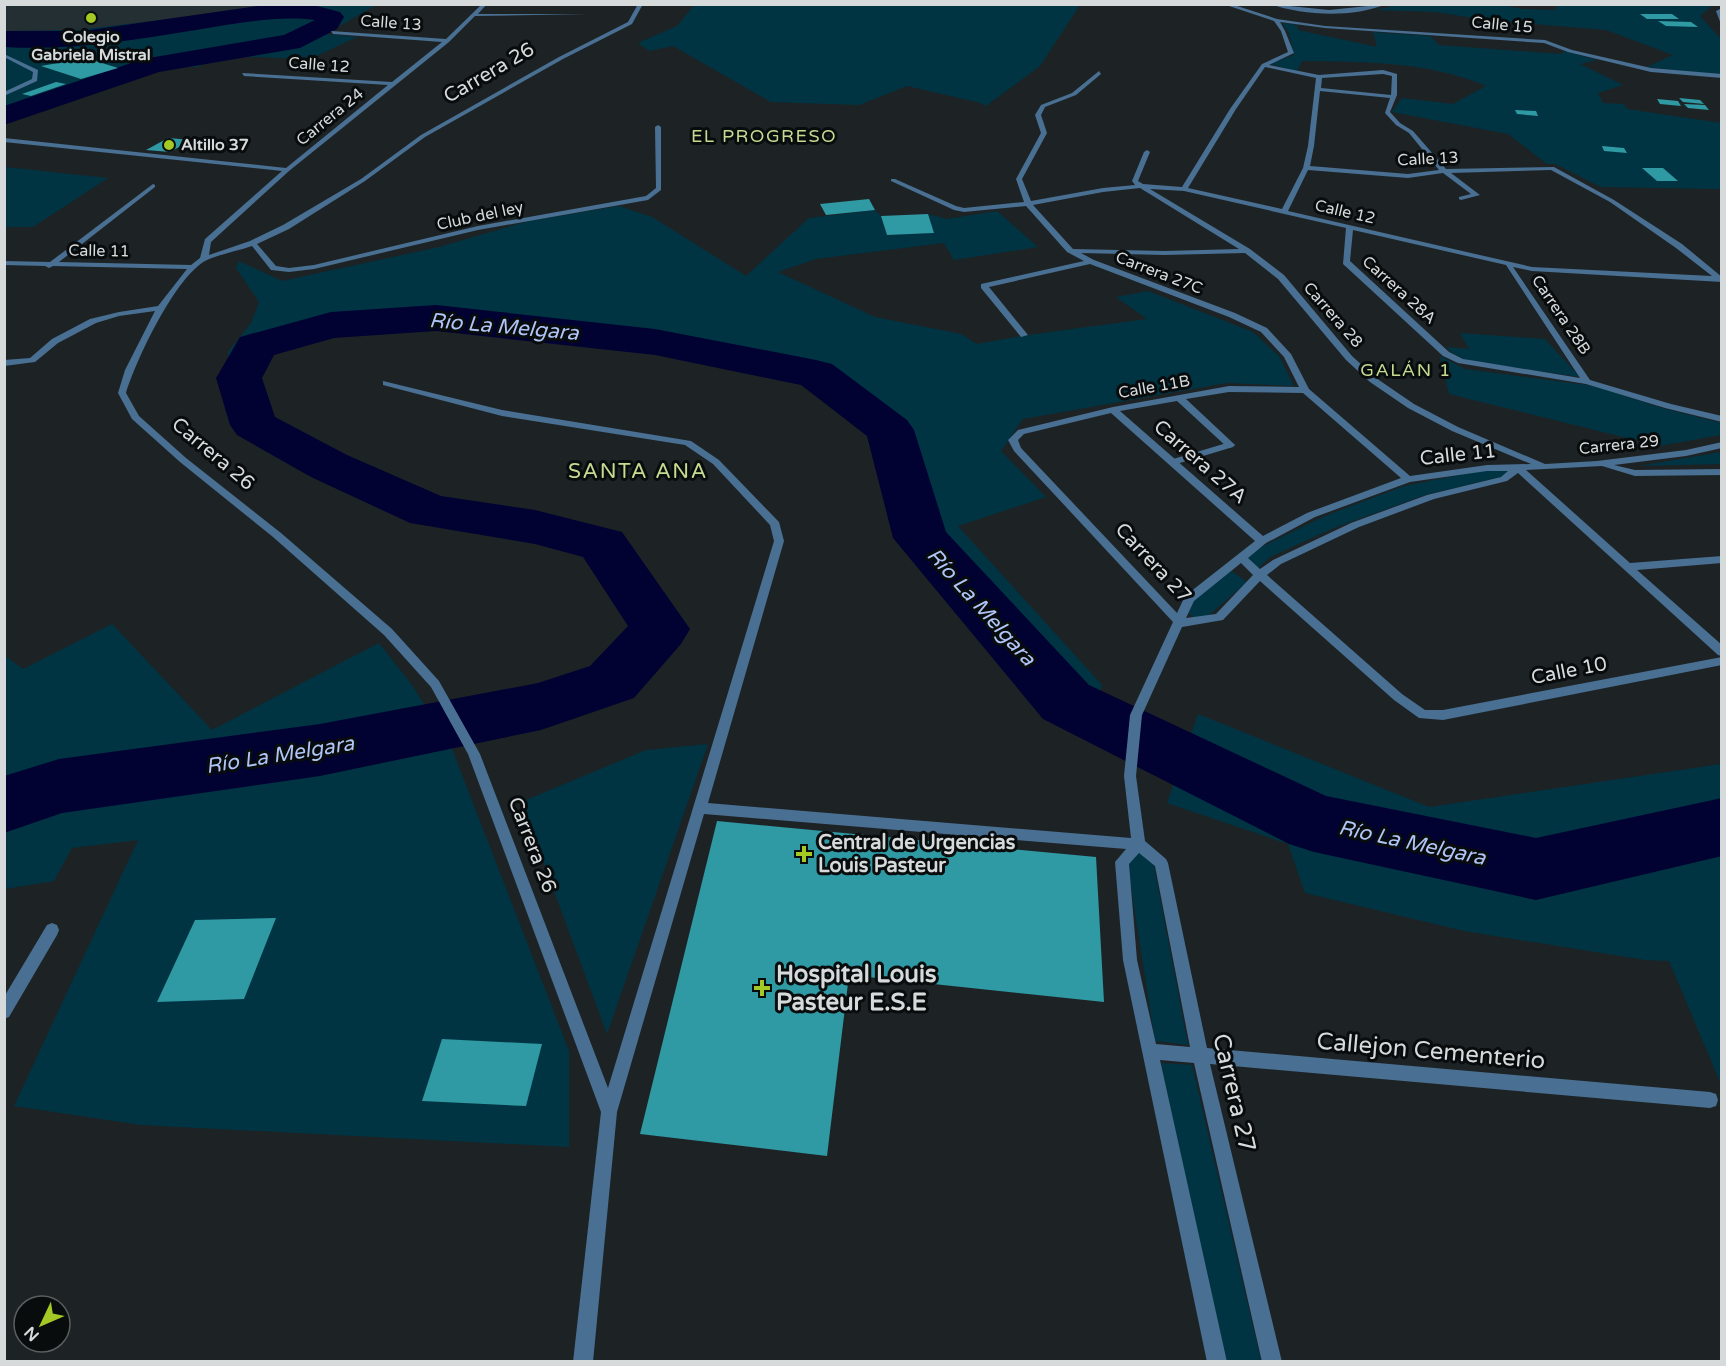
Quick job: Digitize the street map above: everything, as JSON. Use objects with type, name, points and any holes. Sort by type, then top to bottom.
[{"type":"street","name":"Carrera 24","points":[[204,259],[208,241],[287,170],[447,41],[485,4]]},
{"type":"street","name":"Carrera 26","points":[[609,1112],[474,754],[435,684],[388,632],[277,535],[183,460],[135,417],[122,393],[129,370],[161,308],[193,267],[204,259],[254,243],[363,180],[423,136],[561,58],[630,23],[641,4]]},
{"type":"street","points":[[1184,189],[1233,109],[1264,65],[1291,53],[1283,31],[1276,20],[1225,4]]},
{"type":"street","points":[[1272,4],[1321,11],[1366,9],[1385,4]]},
{"type":"street","points":[[1722,9],[1718,11],[1722,26]]},
{"type":"street","points":[[474,15],[586,14]]},
{"type":"street","name":"Calle 15","points":[[1276,20],[1336,27],[1545,42],[1570,51],[1651,70],[1722,76]]},
{"type":"street","name":"Calle 13","points":[[333,32],[447,41]]},
{"type":"street","points":[[4,55],[36,71],[35,80],[4,94]]},
{"type":"street","points":[[1264,65],[1319,77],[1391,73],[1395,75],[1393,97],[1388,112],[1398,124],[1411,132],[1444,171],[1477,195],[1461,198]]},
{"type":"street","name":"Carrera 27C","points":[[1099,73],[1074,94],[1043,106],[1038,115],[1044,133],[1019,178],[1028,204],[1070,250],[1091,262],[1232,315],[1264,330],[1288,356],[1305,390],[1408,479]]},
{"type":"street","name":"Calle 12","points":[[244,74],[392,84]]},
{"type":"street","points":[[1284,212],[1306,168],[1311,146],[1319,77]]},
{"type":"street","points":[[1318,89],[1393,97]]},
{"type":"street","name":"Club del ley","points":[[254,243],[274,268],[289,270],[314,267],[478,228],[648,198],[659,189],[658,127]]},
{"type":"street","points":[[4,140],[287,170]]},
{"type":"street","points":[[1141,186],[1135,181],[1148,152]]},
{"type":"street","name":"Calle 13","points":[[1306,168],[1408,176],[1444,171],[1552,168],[1622,208],[1679,246],[1721,280]]},
{"type":"street","name":"Calle 12","points":[[893,180],[954,208],[964,210],[1028,204],[1103,190],[1141,186],[1184,189],[1532,270],[1721,280]]},
{"type":"street","points":[[49,266],[153,186]]},
{"type":"street","name":"Carrera 28","points":[[1141,186],[1247,250],[1281,277],[1349,358],[1373,380],[1411,406],[1455,429],[1542,465]]},
{"type":"street","name":"Carrera 28A","points":[[1350,227],[1346,262],[1446,354],[1461,361],[1587,382]]},
{"type":"street","points":[[1070,250],[1164,253],[1247,250]]},
{"type":"street","points":[[1024,334],[984,286],[1091,262]]},
{"type":"street","name":"Calle 11","points":[[4,264],[193,267]]},
{"type":"street","name":"Carrera 28B","points":[[1509,266],[1587,382]]},
{"type":"street","points":[[4,363],[32,360],[55,341],[93,321],[119,314],[161,308]]},
{"type":"street","points":[[1587,382],[1722,419]]},
{"type":"street","name":"Carrera 26","points":[[387,383],[502,413],[688,443],[716,462],[775,524],[779,541],[609,1112],[583,1362]]},
{"type":"street","name":"Calle 11B","points":[[1013,440],[1021,432],[1113,410],[1229,388],[1305,390]]},
{"type":"street","points":[[1173,462],[1230,445],[1179,398]]},
{"type":"street","name":"Carrera 27A","points":[[1113,410],[1262,541]]},
{"type":"street","name":"Carrera 27","points":[[1013,440],[1017,449],[1180,623],[1136,715],[1130,776],[1138,844],[1161,863],[1200,1055],[1272,1362]]},
{"type":"street","name":"Carrera 29","points":[[1518,468],[1597,464],[1686,453],[1722,445]]},
{"type":"street","points":[[1597,464],[1635,473],[1722,472]]},
{"type":"street","name":"Calle 11","points":[[1487,468],[1518,468],[1504,479],[1431,497],[1354,525],[1277,562],[1258,576],[1219,617],[1180,623],[1189,599],[1262,541],[1311,515],[1408,479],[1487,468]]},
{"type":"street","points":[[1518,468],[1722,652]]},
{"type":"street","points":[[1240,557],[1258,576]]},
{"type":"street","points":[[1626,567],[1722,560]]},
{"type":"street","name":"Calle 10","points":[[1258,576],[1398,697],[1423,715],[1443,715],[1722,661]]},
{"type":"street","points":[[700,808],[1138,844]]},
{"type":"street","points":[[1138,844],[1122,862],[1130,960],[1217,1362]]},
{"type":"street","points":[[4,1012],[52,930]]},
{"type":"street","name":"Callejon Cementerio","points":[[1149,1051],[1710,1100]]},
{"type":"shaded area","points":[[1400,4],[1496,4],[1523,9],[1555,10],[1557,4],[1713,5],[1700,16],[1721,39],[1721,75],[1647,67],[1673,55],[1606,30],[1486,20],[1436,12],[1376,10]]},
{"type":"shaded area","name":"Colegio Gabriela Mistral","points":[[4,5],[287,5],[77,30],[5,31]]},
{"type":"shaded area","points":[[287,5],[376,5],[326,34],[357,37],[310,59],[221,56],[197,67],[164,67],[5,121],[4,31],[77,30]]},
{"type":"shaded area","points":[[694,5],[1080,5],[1040,66],[986,106],[907,86],[859,105],[771,102],[673,46],[649,51],[638,43],[677,26]]},
{"type":"shaded area","points":[[1282,23],[1297,25],[1298,30],[1377,47],[1373,32],[1430,36],[1439,45],[1560,54],[1565,51],[1597,60],[1580,64],[1623,85],[1598,93],[1603,103],[1624,104],[1627,109],[1721,123],[1721,189],[1601,187],[1555,164],[1547,164],[1508,134],[1392,112],[1402,98],[1453,104],[1486,86],[1418,67],[1302,61],[1297,71],[1270,64],[1294,55],[1289,33]]},
{"type":"shaded area","points":[[5,167],[108,178],[33,227],[5,227]]},
{"type":"shaded area","points":[[619,206],[652,217],[746,276],[809,218],[875,210],[881,216],[887,235],[934,233],[928,214],[947,219],[997,211],[1038,247],[954,260],[944,243],[816,259],[778,272],[875,317],[961,334],[977,344],[1147,319],[1116,297],[1148,291],[1253,332],[1279,356],[1294,386],[1227,383],[1023,419],[1001,451],[1046,497],[958,526],[1102,685],[1095,707],[1078,699],[929,539],[901,423],[828,370],[654,335],[441,312],[328,321],[254,342],[228,379],[228,352],[251,323],[259,302],[236,268],[239,261],[282,281],[439,247],[529,221]]},
{"type":"shaded area","points":[[1460,333],[1545,339],[1580,377],[1468,361],[1452,353],[1446,347],[1469,349]]},
{"type":"shaded area","points":[[1440,356],[1465,369],[1594,386],[1662,408],[1721,423],[1721,435],[1659,446],[1449,394]]},
{"type":"shaded area","points":[[1721,452],[1721,464],[1639,466]]},
{"type":"shaded area","points":[[1505,466],[1513,474],[1425,495],[1334,528],[1270,557],[1256,570],[1242,559],[1259,548],[1325,516],[1404,486]]},
{"type":"shaded area","points":[[1230,570],[1247,582],[1201,622],[1183,610]]},
{"type":"shaded area","points":[[112,624],[212,730],[379,643],[412,685],[433,719],[353,735],[52,780],[5,796],[5,656],[23,669]]},
{"type":"shaded area","points":[[1198,714],[1429,807],[1721,764],[1721,1084],[1669,961],[1645,960],[1464,931],[1305,893],[1288,844],[1167,803]]},
{"type":"shaded area","points":[[445,731],[569,1051],[569,1147],[141,1125],[14,1106],[138,840],[72,848],[54,881],[5,889],[5,813],[57,796],[244,770]]},
{"type":"shaded area","points":[[708,744],[607,1034],[521,802],[646,750]]},
{"type":"shaded area","points":[[1125,849],[1151,851],[1188,1045],[1155,1041]]},
{"type":"shaded area","points":[[1161,1063],[1192,1065],[1261,1361],[1222,1361]]},
{"type":"building","points":[[1640,14],[1672,14],[1679,19],[1647,19]]},
{"type":"building","points":[[1658,21],[1691,22],[1698,27],[1666,26]]},
{"type":"building","points":[[86,58],[118,68],[81,79],[41,66]]},
{"type":"building","points":[[56,82],[66,84],[31,96],[22,94]]},
{"type":"building","points":[[1679,98],[1700,100],[1704,104],[1683,102]]},
{"type":"building","points":[[1657,99],[1678,101],[1681,106],[1660,104]]},
{"type":"building","points":[[1684,104],[1705,105],[1709,110],[1688,108]]},
{"type":"building","points":[[1515,110],[1536,111],[1538,116],[1517,114]]},
{"type":"building","name":"Altillo 37","points":[[168,138],[192,140],[170,152],[146,150]]},
{"type":"building","points":[[1602,146],[1624,148],[1627,153],[1604,151]]},
{"type":"building","points":[[1642,168],[1663,168],[1678,181],[1657,181]]},
{"type":"building","points":[[869,199],[875,210],[826,215],[820,204]]},
{"type":"building","points":[[928,214],[934,233],[887,235],[881,216]]},
{"type":"building","name":"Hospital Louis Pasteur E.S.E","points":[[717,821],[1096,857],[1104,1002],[849,975],[827,1156],[640,1134]]},
{"type":"building","points":[[276,918],[244,999],[157,1002],[195,920]]},
{"type":"building","points":[[442,1039],[542,1044],[526,1106],[422,1101]]},
{"type":"waterway","name":"Río La Melgara","points":[[4,39],[30,41],[83,39],[273,12],[303,11],[331,17],[328,24],[291,42],[153,65],[4,116]]},
{"type":"waterway","name":"Río La Melgara","points":[[4,805],[59,786],[320,750],[541,706],[612,682],[660,629],[603,544],[535,527],[429,511],[329,466],[254,425],[239,378],[256,346],[331,325],[436,318],[655,342],[816,374],[890,430],[920,538],[1066,702],[1314,823],[1536,869],[1722,827]]},
{"type":"place","name":"Colegio Gabriela Mistral","points":[[91,18]]},
{"type":"place","name":"Altillo 37","points":[[169,145]]},
{"type":"place","name":"Central de Urgencias Louis Pasteur","points":[[804,854]]},
{"type":"place","name":"Hospital Louis Pasteur E.S.E","points":[[762,988]]},
{"type":"district","name":"EL PROGRESO","points":[[764,136]]},
{"type":"district","name":"GALÁN 1","points":[[1406,370]]},
{"type":"district","name":"SANTA ANA","points":[[638,471]]}]
